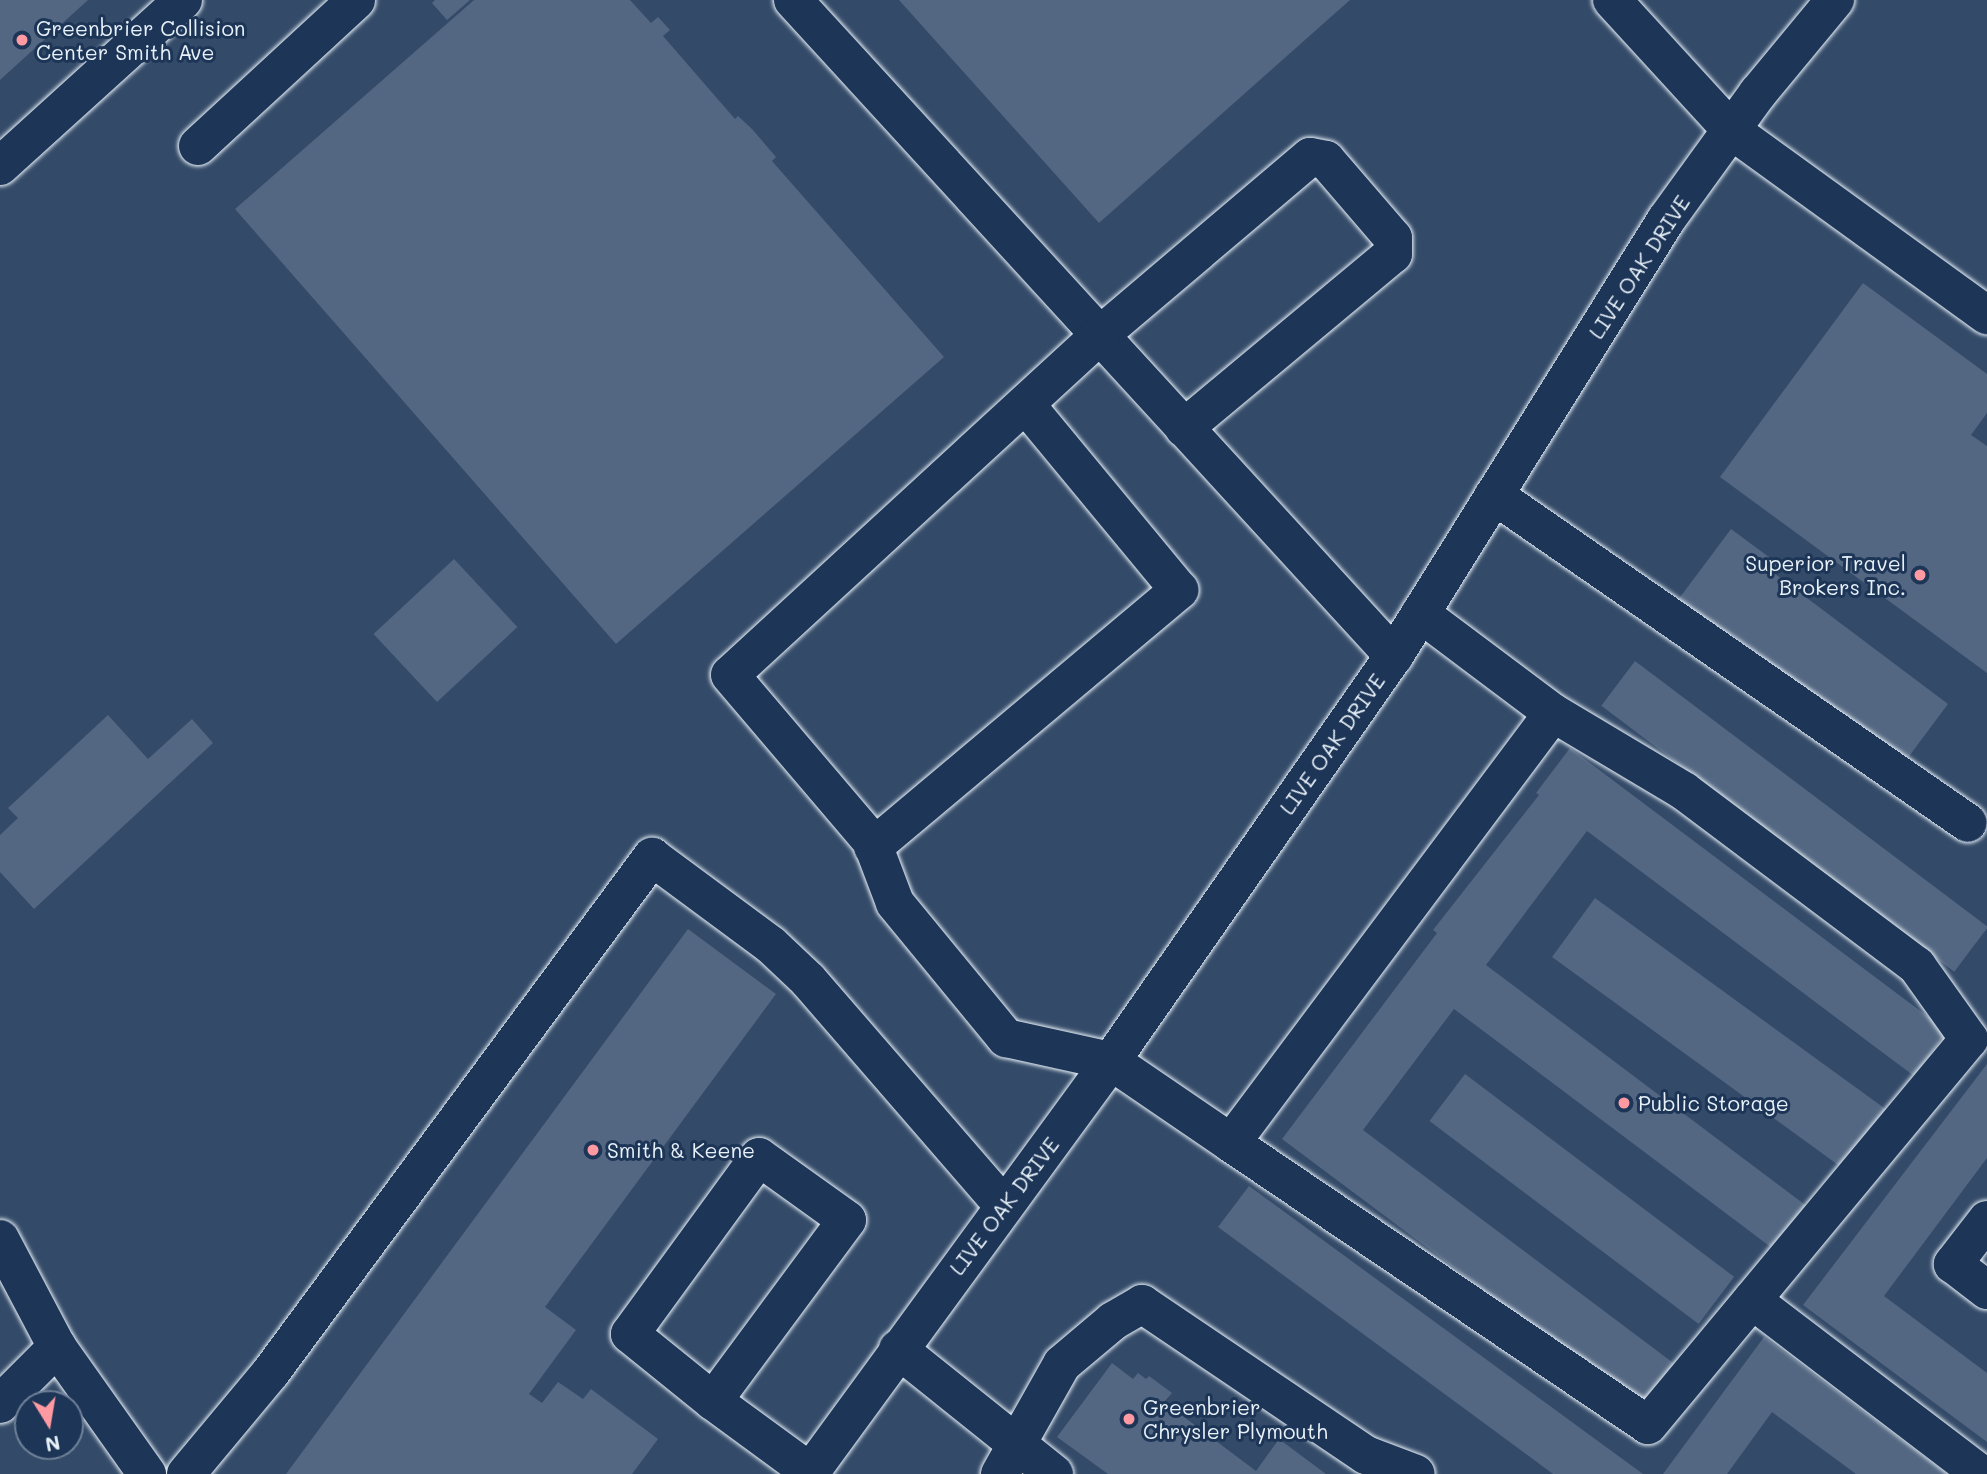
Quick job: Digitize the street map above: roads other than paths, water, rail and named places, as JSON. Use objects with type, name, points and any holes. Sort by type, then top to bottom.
[{"type":"street","points":[[0,166],[183,0]]},
{"type":"street","points":[[198,146],[356,0]]},
{"type":"street","points":[[793,0],[1394,656]]},
{"type":"street","points":[[1612,0],[1731,130],[1987,315]]},
{"type":"street","name":"LIVE OAK DRIVE","points":[[810,1473],[1111,1061],[1394,656],[1666,220],[1731,130],[1835,0]]},
{"type":"street","points":[[1184,428],[1393,254],[1393,238],[1326,160],[1310,157],[1100,335],[730,675],[873,847],[895,903],[1006,1038],[1111,1061],[1648,1425],[1969,1039],[1917,966],[1684,791],[1553,713],[1420,613]]},
{"type":"street","points":[[873,847],[1179,590],[1025,404]]},
{"type":"street","points":[[1494,495],[1968,823]]},
{"type":"street","points":[[1231,1143],[1553,713]]},
{"type":"street","points":[[186,1474],[271,1372],[652,857],[771,945],[808,980],[1004,1206]]},
{"type":"street","points":[[713,1401],[847,1220],[759,1157],[630,1334],[713,1401],[810,1473]]},
{"type":"street","points":[[1987,1220],[1953,1264],[1987,1290]]},
{"type":"street","points":[[0,1239],[57,1348],[147,1474]]},
{"type":"street","points":[[1752,1300],[1980,1474]]},
{"type":"street","points":[[1008,1458],[1062,1364],[1113,1321],[1142,1304],[1366,1455],[1416,1474]]},
{"type":"street","points":[[0,1404],[57,1348]]},
{"type":"street","points":[[898,1349],[1008,1458],[1054,1474]]},
{"type":"place","name":"Greenbrier Collision Center Smith Ave","points":[[22,40]]},
{"type":"place","name":"Superior Travel Brokers Inc.","points":[[1920,575]]},
{"type":"place","name":"Public Storage","points":[[1624,1103]]},
{"type":"place","name":"Smith & Keene","points":[[593,1150]]},
{"type":"place","name":"Greenbrier Chrysler Plymouth","points":[[1129,1419]]}]
